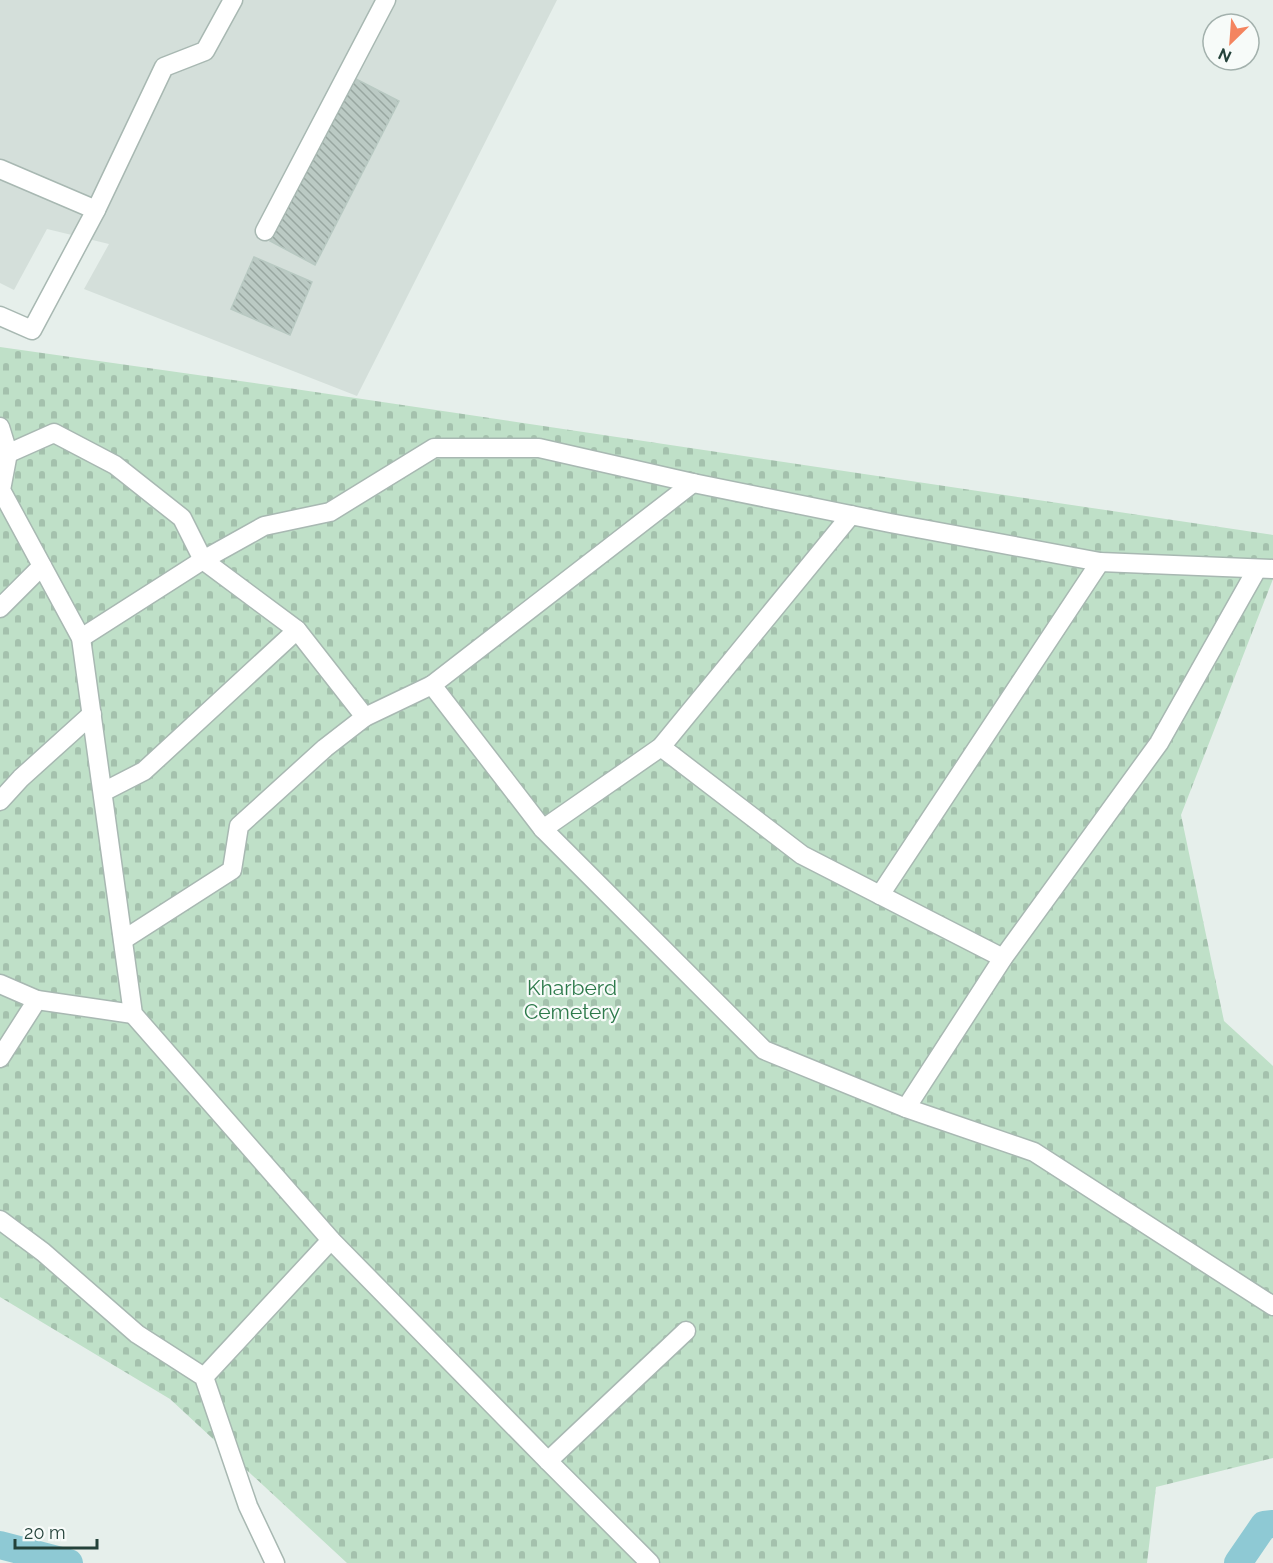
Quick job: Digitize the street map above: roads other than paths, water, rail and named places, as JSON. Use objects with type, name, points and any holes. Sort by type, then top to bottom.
[{"type":"lane","points":[[0,316],[32,330],[96,210],[164,67],[205,51],[233,0]]},
{"type":"lane","points":[[265,231],[386,0]]},
{"type":"lane","points":[[0,170],[96,210]]},
{"type":"lane","points":[[0,427],[4,455],[1,490],[81,638],[133,1014],[331,1239],[650,1563]]},
{"type":"lane","points":[[4,455],[54,433],[116,465],[182,518],[203,560],[297,630],[365,717]]},
{"type":"lane","points":[[81,638],[203,560],[264,526],[330,512],[434,448],[539,448],[693,483],[1100,562],[1265,569],[1159,743],[1004,958],[906,1108]]},
{"type":"lane","points":[[123,940],[232,870],[239,826],[325,748],[365,717],[432,685],[693,483]]},
{"type":"lane","points":[[543,829],[661,747],[851,515]]},
{"type":"lane","points":[[880,895],[1100,562]]},
{"type":"lane","points":[[0,608],[42,566]]},
{"type":"lane","points":[[103,792],[144,771],[297,630]]},
{"type":"lane","points":[[432,685],[543,829],[764,1050],[906,1108],[1034,1152],[1273,1305]]},
{"type":"lane","points":[[0,801],[21,778],[92,714]]},
{"type":"lane","points":[[661,747],[802,855],[1004,958]]},
{"type":"lane","points":[[0,984],[37,1000],[133,1014]]},
{"type":"lane","points":[[0,1058],[37,1000]]},
{"type":"lane","points":[[0,1220],[43,1252],[137,1334],[204,1377],[248,1506],[276,1563]]},
{"type":"lane","points":[[204,1377],[331,1239]]},
{"type":"lane","points":[[548,1461],[686,1331]]},
{"type":"waterway","points":[[1238,1563],[1264,1525],[1273,1524]]},
{"type":"waterway","points":[[0,1545],[69,1563]]},
{"type":"park label","name":"Kharberd Cemetery","points":[[572,1000]]}]
